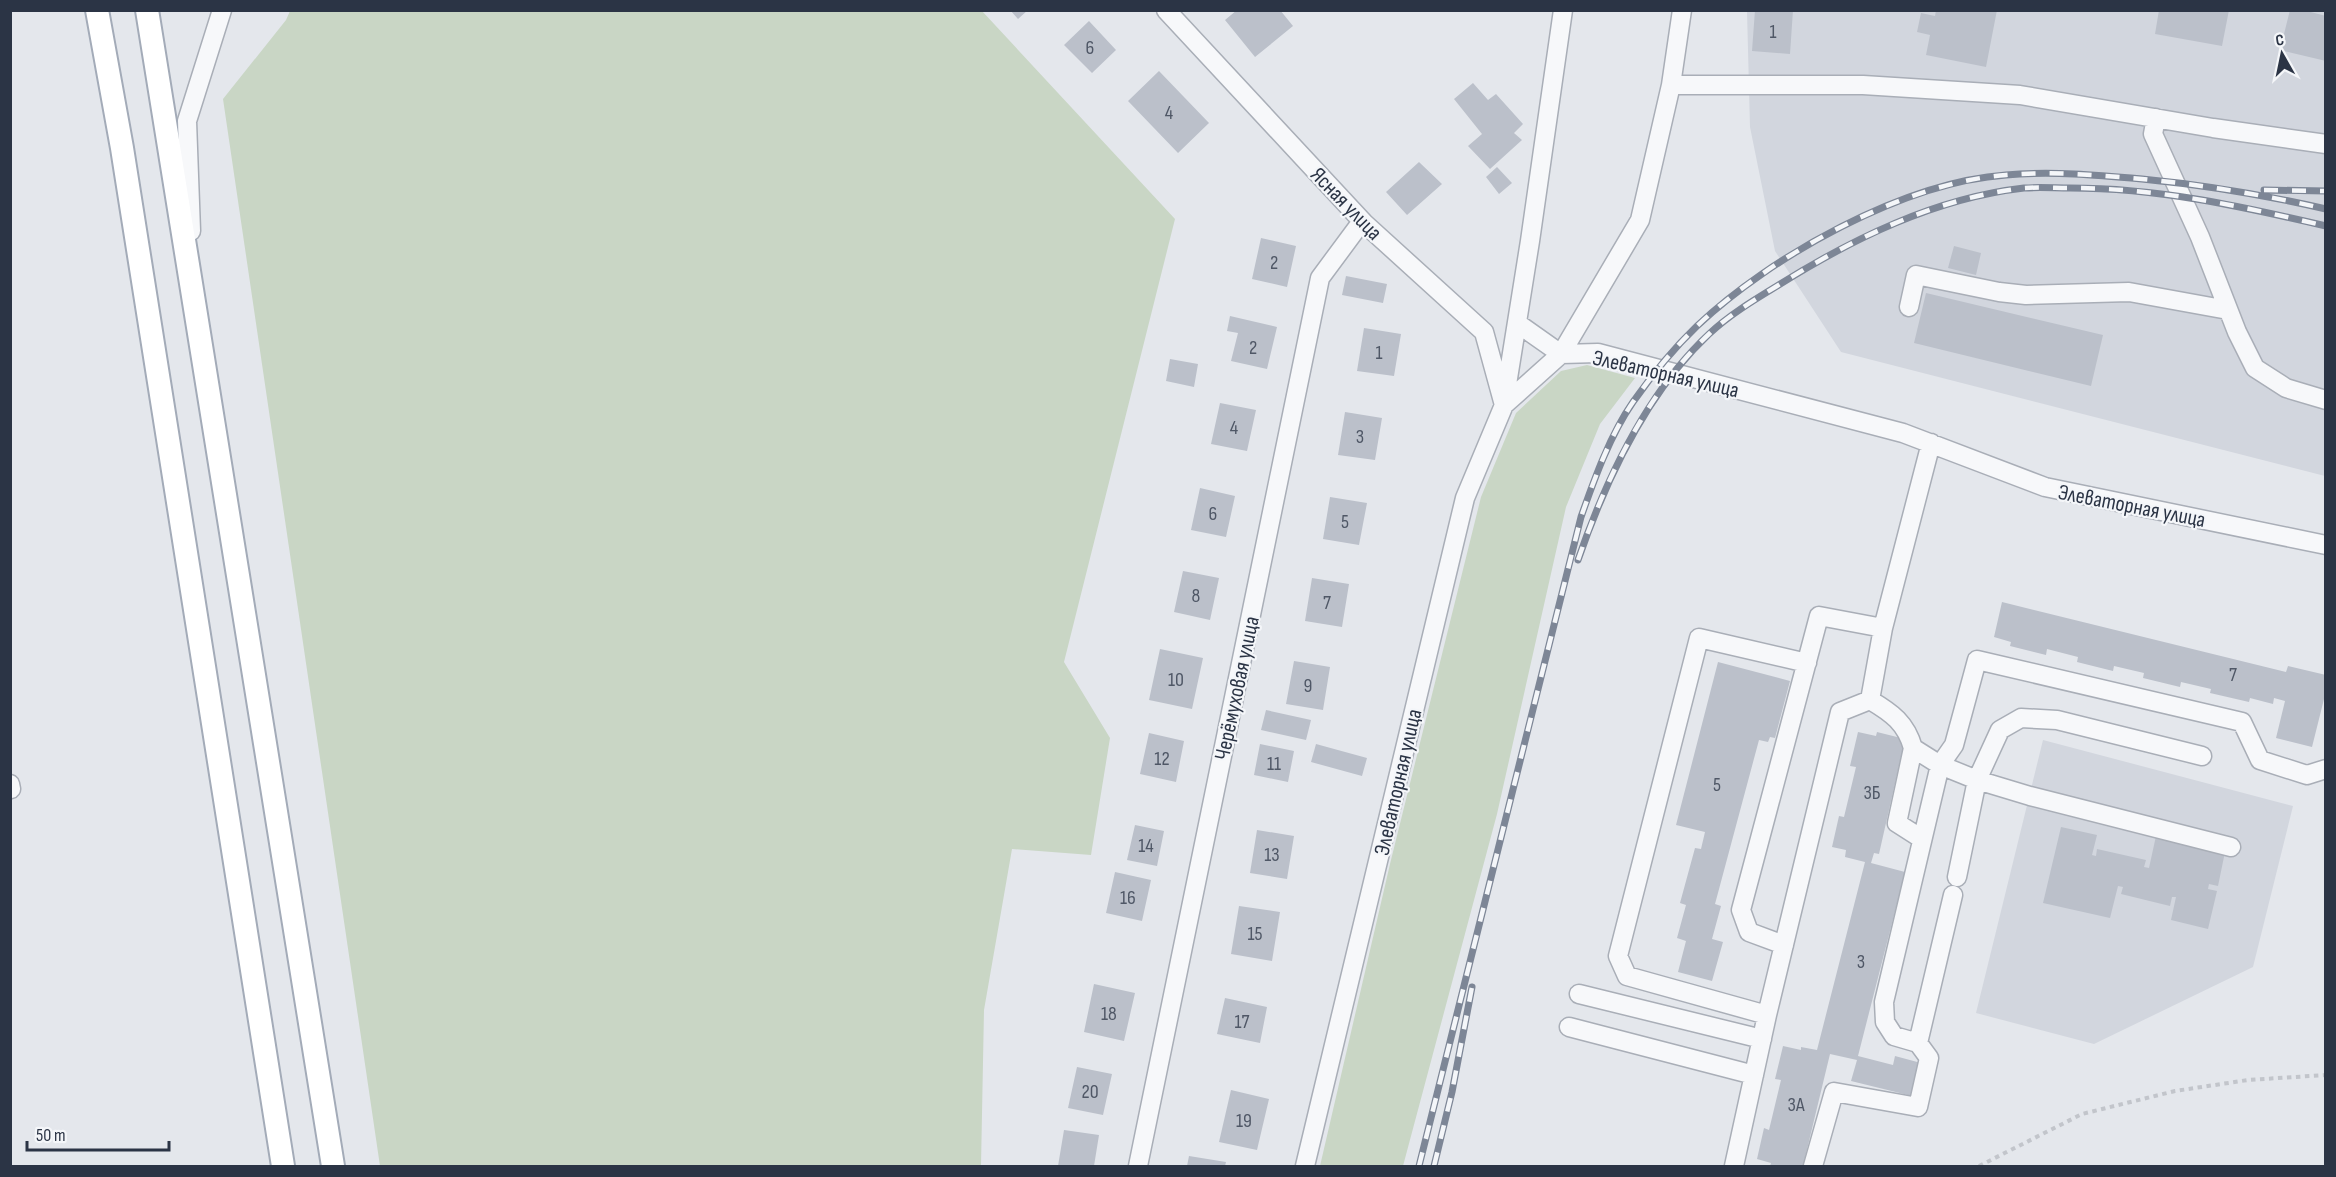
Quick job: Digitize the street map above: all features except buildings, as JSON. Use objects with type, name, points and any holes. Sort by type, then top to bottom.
[{"type":"main road","points":[[97,10],[122,148],[283,1167]]},
{"type":"main road","points":[[147,10],[333,1167]]},
{"type":"street","points":[[193,296],[187,121],[222,10]]},
{"type":"street","name":"Ясная улица","points":[[1166,10],[1364,223],[1484,332],[1504,405]]},
{"type":"street","points":[[1504,405],[1563,10]]},
{"type":"street","points":[[1517,324],[1561,354],[1640,220],[1671,85],[1682,10]]},
{"type":"street","points":[[1671,85],[1863,85],[2020,95],[2325,144]]},
{"type":"street","points":[[2156,118],[2153,134],[2200,237],[2228,310],[2255,368],[2286,388],[2325,400]]},
{"type":"street","name":"Черёмуховая улица","points":[[1138,1167],[1320,278],[1357,228],[1364,223]]},
{"type":"street","points":[[1909,307],[1916,275],[2026,296],[2129,292],[2228,310]]},
{"type":"street","name":"Элеваторная улица","points":[[1305,1167],[1465,498],[1504,405],[1561,354],[1598,353],[1891,430],[2045,487],[2325,545]]},
{"type":"street","points":[[1870,700],[1883,628],[1931,443]]},
{"type":"street","points":[[1784,945],[1749,932],[1741,910],[1819,616],[1883,628]]},
{"type":"street","points":[[1767,1015],[1627,976],[1618,956],[1699,638],[1807,663]]},
{"type":"street","points":[[1813,1167],[1834,1092],[1918,1107],[1929,1058],[1918,1043],[1894,1036],[1885,1023],[1884,1002],[1940,765],[1954,746],[1977,660],[2242,722],[2260,760],[2307,774],[2325,769]]},
{"type":"street","points":[[1870,700],[1891,713],[1909,732],[1913,747],[1897,823],[1922,839]]},
{"type":"street","points":[[1734,1167],[1767,1015],[1840,712],[1870,700]]},
{"type":"street","points":[[1957,877],[1977,780],[2000,730],[2021,718],[2057,720],[2202,756]]},
{"type":"street","points":[[1913,747],[1940,765],[1977,780],[2030,796],[2231,847]]},
{"type":"street","points":[[1918,1043],[1953,895]]},
{"type":"street","points":[[1579,994],[1762,1039]]},
{"type":"street","points":[[1569,1027],[1754,1075]]},
{"type":"path","points":[[1979,1167],[2082,1114],[2175,1090],[2248,1080],[2325,1076]]},
{"type":"shaded area","points":[[1747,11],[2325,11],[2325,476],[1841,352],[1775,251],[1750,127]]},
{"type":"shaded area","points":[[2043,740],[2293,806],[2253,967],[2094,1044],[1976,1013]]},
{"type":"green space","points":[[290,11],[982,11],[1175,219],[1064,662],[1110,738],[1091,855],[1012,849],[984,1010],[981,1166],[380,1166],[223,99],[286,20]]},
{"type":"green space","points":[[1587,365],[1635,378],[1600,424],[1566,507],[1497,814],[1403,1166],[1320,1166],[1390,864],[1481,497],[1516,413],[1561,371]]},
{"type":"railway","points":[[1419,1166],[1581,517],[1603,458],[1617,429],[1633,402],[1680,343],[1727,300],[1800,249],[1883,207],[1966,181],[2023,174],[2108,176],[2211,187],[2326,209]]},
{"type":"railway","points":[[1578,560],[1601,499],[1630,439],[1647,410],[1686,357],[1717,327],[1751,302],[1835,252],[1895,223],[1958,201],[1991,193],[2041,188],[2103,189],[2167,195],[2231,205],[2326,226]]},
{"type":"railway","points":[[2264,190],[2326,191]]},
{"type":"railway","points":[[1434,1166],[1452,1092],[1472,987]]}]
